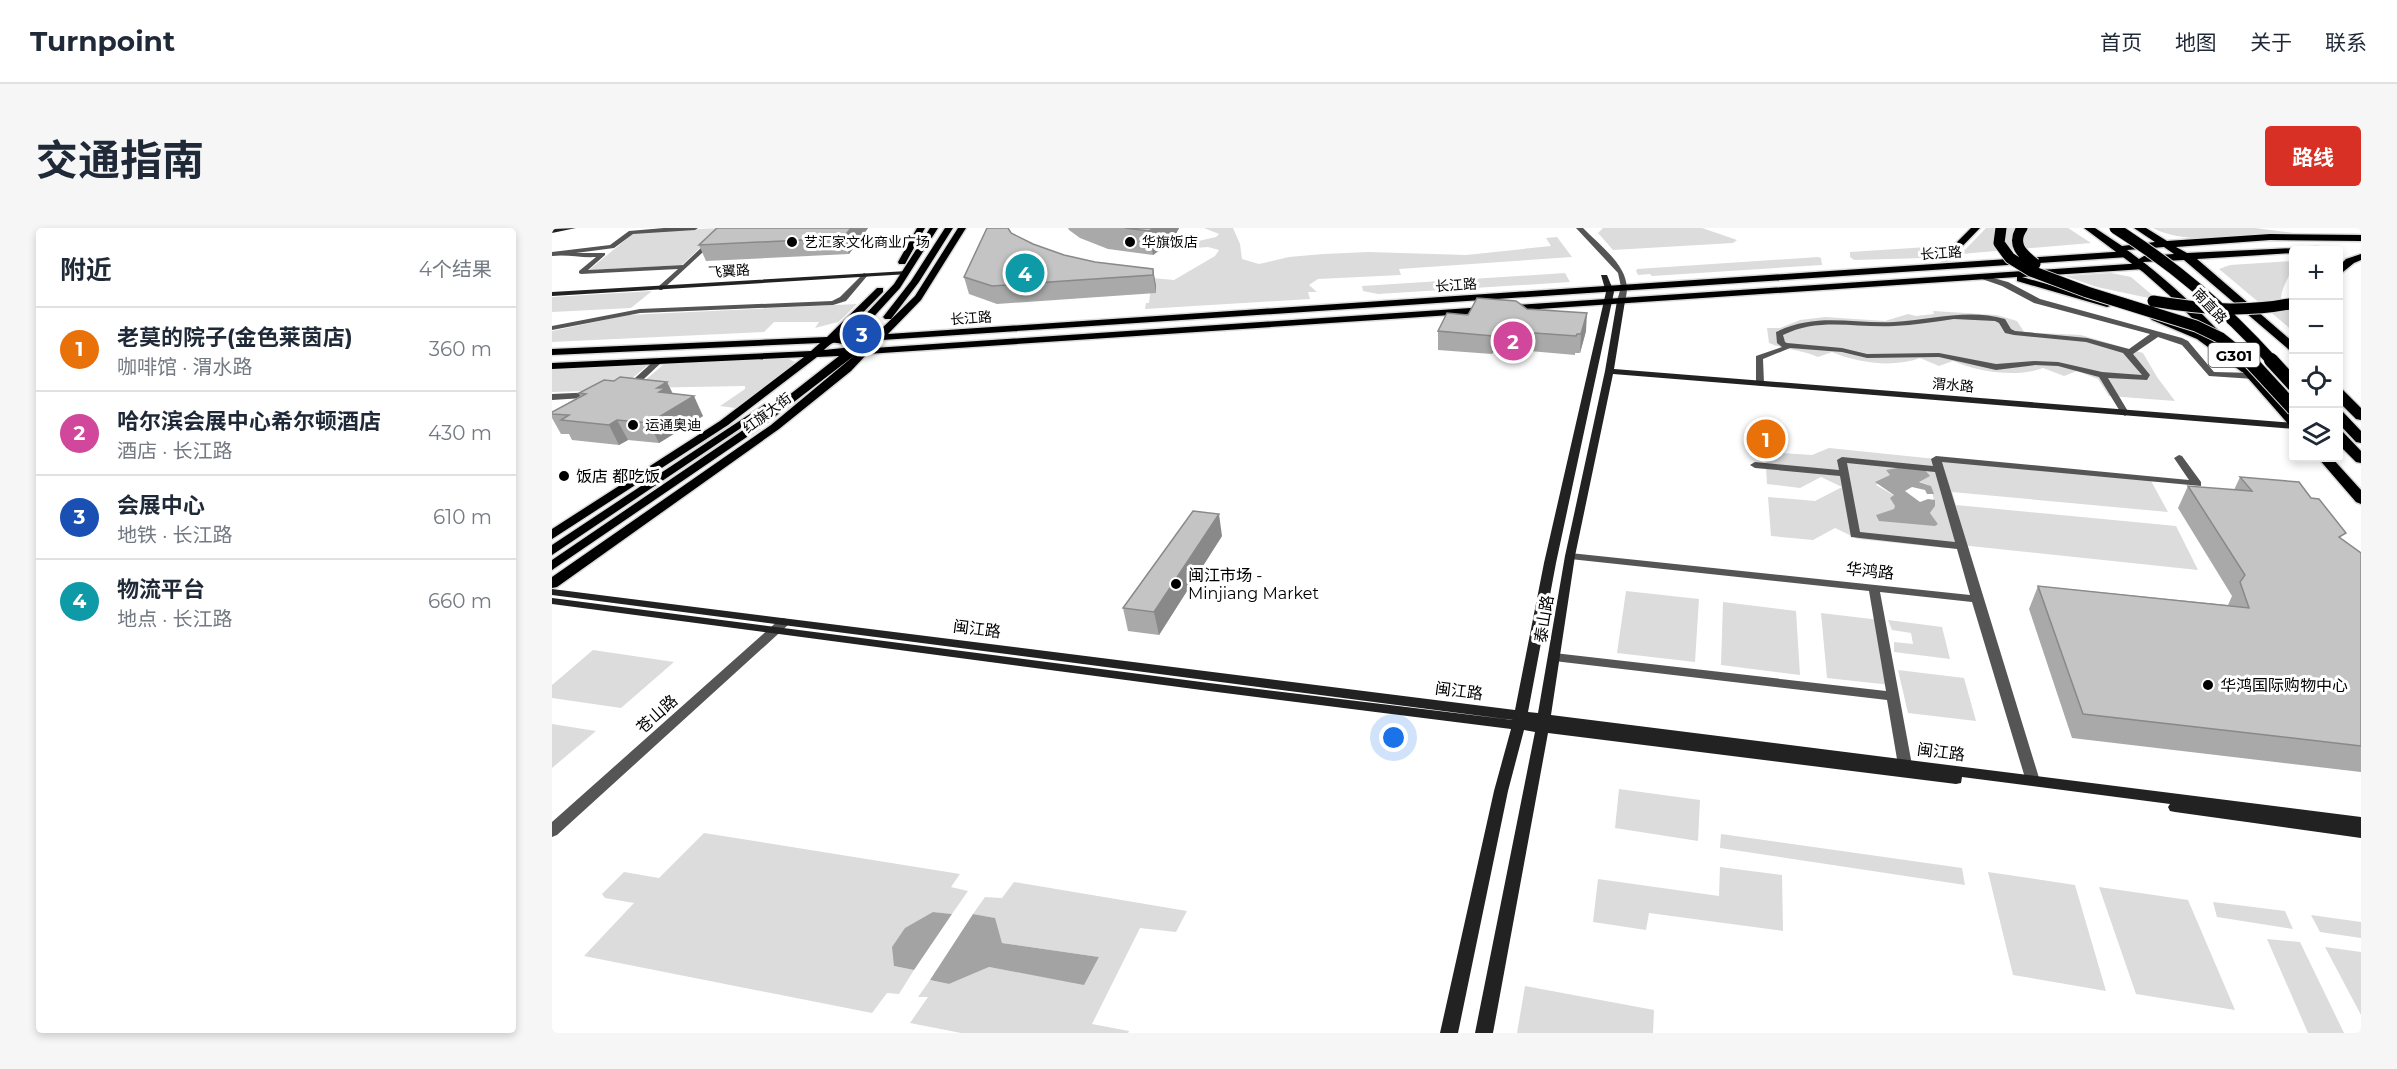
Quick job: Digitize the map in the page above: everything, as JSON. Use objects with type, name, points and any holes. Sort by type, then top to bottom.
[{"type":"highway","points":[[2001,228],[1997,239],[2000,246],[2012,259],[2032,271],[2074,288],[2183,321],[2222,339],[2247,359],[2293,408]]},
{"type":"highway","points":[[2022,228],[2017,234],[2016,242],[2021,253],[2057,276],[2097,289],[2169,304],[2223,309],[2264,308],[2289,304]]},
{"type":"highway","name":"南直路","points":[[2089,228],[2132,256],[2184,302],[2254,376],[2289,418]]},
{"type":"highway","points":[[2115,228],[2155,254],[2204,292],[2234,320],[2289,380]]},
{"type":"highway","points":[[2128,228],[2169,254],[2218,292],[2289,363]]},
{"type":"highway","name":"南直路","points":[[2139,228],[2187,257],[2289,345]]},
{"type":"highway","points":[[2269,228],[2307,232],[2361,231]]},
{"type":"highway","points":[[2291,228],[2361,231]]},
{"type":"highway","points":[[2132,256],[2167,244],[2271,237],[2361,238]]},
{"type":"highway","name":"长江路","points":[[2187,257],[2361,238]]},
{"type":"highway","points":[[2343,257],[2361,249]]},
{"type":"highway","name":"长江路","points":[[2132,256],[2187,257],[2361,249]]},
{"type":"highway","points":[[2132,256],[2289,256]]},
{"type":"highway","points":[[2343,268],[2350,261],[2361,257]]},
{"type":"highway","points":[[2184,302],[2245,305]]},
{"type":"highway","points":[[2343,398],[2361,416]]},
{"type":"highway","points":[[2342,408],[2361,427]]},
{"type":"highway","points":[[2343,420],[2361,439]]},
{"type":"highway","points":[[2343,440],[2361,459]]},
{"type":"highway","points":[[2329,462],[2361,499]]},
{"type":"highway","points":[[2342,462],[2361,483]]},
{"type":"main road","points":[[552,231],[573,228]]},
{"type":"main road","name":"红旗大街","points":[[552,584],[775,427],[847,369],[852,341],[852,319],[894,274],[921,228]]},
{"type":"main road","name":"红旗大街","points":[[552,551],[753,416],[852,341],[907,273],[934,228]]},
{"type":"main road","name":"红旗大街","points":[[552,566],[756,426],[915,282],[948,228]]},
{"type":"main road","name":"红旗大街","points":[[552,535],[746,408],[801,365],[852,341],[906,322],[962,228]]},
{"type":"main road","points":[[1945,259],[1976,228]]},
{"type":"main road","points":[[552,238],[562,231]]},
{"type":"main road","points":[[772,355],[941,326],[1607,289],[1623,291],[1985,277],[2132,256]]},
{"type":"main road","points":[[847,369],[878,357],[920,349],[1607,289],[1623,291],[1945,259],[2132,256]]},
{"type":"main road","name":"长江路","points":[[1623,291],[2132,256]]},
{"type":"main road","name":"飞翼路","points":[[552,294],[907,273]]},
{"type":"main road","points":[[2002,276],[2135,312],[2191,332],[2216,347],[2254,376]]},
{"type":"main road","name":"长江路","points":[[552,357],[852,341],[1607,289]]},
{"type":"main road","name":"泰山路","points":[[1449,1033],[1501,791],[1520,721],[1607,289]]},
{"type":"main road","name":"泰山路","points":[[1484,1033],[1543,723],[1570,556],[1609,371],[1623,291]]},
{"type":"main road","points":[[552,345],[804,334],[827,330],[852,319]]},
{"type":"main road","points":[[906,322],[941,326]]},
{"type":"main road","points":[[804,334],[920,349]]},
{"type":"main road","name":"长江路","points":[[552,352],[852,341]]},
{"type":"main road","points":[[552,366],[772,355],[796,356],[801,359],[801,365]]},
{"type":"main road","name":"渭水路","points":[[1609,371],[2289,424]]},
{"type":"main road","name":"闽江路","points":[[552,592],[779,626],[1520,721],[1905,765],[2361,823]]},
{"type":"main road","name":"闽江路","points":[[552,602],[779,626]]},
{"type":"main road","name":"闽江路","points":[[1543,723],[2361,832]]},
{"type":"street","points":[[683,267],[581,272],[631,232],[695,228]]},
{"type":"street","points":[[662,288],[726,228]]},
{"type":"street","points":[[1579,228],[1621,272],[1623,291]]},
{"type":"street","points":[[552,254],[570,253],[586,248],[612,247]]},
{"type":"street","points":[[570,253],[577,256],[603,254]]},
{"type":"street","points":[[552,328],[640,311],[833,303],[843,299],[864,275]]},
{"type":"street","points":[[1985,277],[2005,284],[2037,301],[2185,344],[2212,374],[2254,376]]},
{"type":"street","points":[[1968,317],[2002,321],[2008,331],[2022,335],[2087,340],[2129,353],[2146,375],[2144,378],[2102,375],[2058,364],[2035,363],[1996,367],[1939,355],[1867,356],[1842,350],[1786,345],[1780,343],[1779,334],[1804,323],[1830,320],[1893,324],[1968,317]]},
{"type":"street","points":[[2129,353],[2156,334]]},
{"type":"street","points":[[1760,383],[1759,358],[1786,348],[1786,345]]},
{"type":"street","points":[[617,394],[629,389],[659,361]]},
{"type":"street","points":[[2102,375],[2125,412]]},
{"type":"street","points":[[552,397],[601,399]]},
{"type":"street","points":[[2033,781],[1936,459],[2197,484],[2179,458]]},
{"type":"street","points":[[1939,469],[1842,460],[1855,535],[1961,546]]},
{"type":"street","points":[[1755,465],[1844,473]]},
{"type":"street","name":"华鸿路","points":[[1570,556],[1977,599]]},
{"type":"street","points":[[1874,588],[1905,765]]},
{"type":"street","name":"苍山路","points":[[552,831],[779,626]]},
{"type":"street","points":[[1554,657],[1893,696]]},
{"type":"shaded area","points":[[721,228],[682,265],[589,270],[635,232]]},
{"type":"shaded area","points":[[1204,228],[1233,228],[1240,244],[1242,259],[1259,264],[1289,257],[1369,252],[1466,255],[1551,246],[1546,238],[1557,237],[1572,257],[1399,269],[1401,275],[1318,279],[1309,285],[1317,292],[1308,292],[1310,299],[1145,309],[1146,303],[1149,303],[1152,278],[1174,280],[1215,256],[1219,250],[1208,247],[1194,248],[1194,242],[1216,237],[1219,234]]},
{"type":"shaded area","points":[[1603,228],[1702,228],[1737,240],[1733,243],[1613,250],[1598,233]]},
{"type":"shaded area","points":[[1986,228],[2068,228],[2091,243],[1961,254]]},
{"type":"shaded area","points":[[2153,228],[2255,228],[2293,233],[2202,238],[2168,234]]},
{"type":"shaded area","points":[[1943,246],[1933,255],[1925,258],[1854,260],[1850,257],[1850,252]]},
{"type":"shaded area","points":[[1821,258],[1822,265],[1652,276],[1650,274],[1638,275],[1636,271],[1637,269]]},
{"type":"shaded area","points":[[2289,261],[2289,274],[2281,298],[2289,308],[2289,328],[2219,269],[2230,265]]},
{"type":"shaded area","points":[[1565,273],[1570,282],[1378,294],[1363,291],[1362,286]]},
{"type":"shaded area","points":[[2111,273],[2131,277],[2158,300],[2097,287],[2065,276]]},
{"type":"shaded area","points":[[652,291],[631,308],[552,312],[552,297]]},
{"type":"shaded area","points":[[857,304],[838,322],[815,328],[819,322],[774,322],[764,332],[552,342],[552,331],[628,315]]},
{"type":"shaded area","points":[[1933,311],[1997,315],[2017,321],[2024,332],[2081,335],[2143,353],[2175,401],[2109,396],[2098,379],[2077,371],[2064,376],[2043,368],[2010,373],[1974,368],[1953,361],[1939,366],[1920,358],[1899,363],[1876,363],[1832,352],[1818,357],[1769,343],[1767,328],[1780,328],[1800,320],[1825,317],[1885,321],[1908,314],[1916,316],[1934,314]]},
{"type":"shaded area","points":[[787,358],[795,362],[793,365],[735,408],[720,406],[745,389],[745,386],[636,388],[664,364]]},
{"type":"shaded area","points":[[648,365],[618,390],[552,392],[552,369]]},
{"type":"shaded area","points":[[1829,448],[1936,459],[1939,469],[1903,467],[1887,471],[1891,475],[1876,485],[1895,496],[1895,509],[1877,515],[1938,524],[1930,513],[1935,506],[1931,486],[1918,481],[1924,469],[1944,470],[1940,460],[2150,479],[2168,512],[1952,492],[1956,505],[2176,526],[2198,570],[1970,546],[1945,545],[1946,548],[1858,539],[1835,528],[1813,540],[1771,536],[1768,497],[1815,501],[1842,487],[1821,477],[1800,488],[1767,484],[1765,452],[1812,455]]},
{"type":"shaded area","points":[[1903,467],[1924,469],[1930,476],[1919,482],[1931,486],[1934,494],[1927,494],[1925,490],[1912,487],[1905,491],[1920,502],[1928,499],[1935,500],[1935,506],[1930,513],[1938,524],[1935,526],[1879,521],[1876,515],[1894,509],[1895,506],[1890,498],[1894,495],[1875,482],[1890,475],[1886,470]]},
{"type":"shaded area","points":[[1626,591],[1699,599],[1695,662],[1617,653]]},
{"type":"shaded area","points":[[1723,602],[1796,611],[1800,675],[1721,665]]},
{"type":"shaded area","points":[[1821,613],[1880,620],[1891,685],[1827,678]]},
{"type":"shaded area","points":[[1888,620],[1942,627],[1950,659],[1894,652],[1894,642],[1913,644],[1911,633],[1892,630]]},
{"type":"shaded area","points":[[593,650],[674,662],[621,708],[552,698],[552,685]]},
{"type":"shaded area","points":[[1898,670],[1964,678],[1976,721],[1908,713]]},
{"type":"shaded area","points":[[552,724],[596,731],[552,768]]},
{"type":"shaded area","points":[[1619,789],[1700,800],[1698,841],[1615,828]]},
{"type":"shaded area","points":[[704,833],[960,874],[951,887],[968,891],[952,914],[933,912],[894,966],[914,970],[899,994],[887,993],[872,1013],[584,956],[634,903],[605,898],[602,894],[624,872],[659,878]]},
{"type":"shaded area","points":[[1721,834],[1962,868],[1965,885],[1720,848]]},
{"type":"shaded area","points":[[1720,867],[1782,875],[1783,931],[1649,913],[1646,930],[1593,922],[1598,879],[1719,896]]},
{"type":"shaded area","points":[[1988,872],[2075,885],[2106,991],[2013,975]]},
{"type":"shaded area","points":[[1014,882],[1187,911],[1176,932],[1140,928],[1092,1024],[1129,1031],[1128,1033],[961,1033],[910,1023],[928,997],[918,997],[930,980],[949,984],[989,967],[1084,984],[1099,957],[1002,943],[994,918],[973,914],[985,897],[1002,898]]},
{"type":"shaded area","points":[[2099,887],[2188,900],[2235,1010],[2136,994]]},
{"type":"shaded area","points":[[2213,902],[2285,911],[2293,929],[2217,917]]},
{"type":"shaded area","points":[[933,912],[952,914],[914,970],[894,966],[892,947],[905,928]]},
{"type":"shaded area","points":[[973,914],[995,918],[1002,943],[1099,957],[1084,985],[989,967],[949,984],[930,980]]},
{"type":"shaded area","points":[[2311,915],[2361,922],[2361,938],[2320,932]]},
{"type":"shaded area","points":[[2267,939],[2300,942],[2344,1033],[2308,1033]]},
{"type":"shaded area","points":[[2325,947],[2361,952],[2361,1015]]},
{"type":"shaded area","points":[[1525,986],[1654,1010],[1653,1033],[1517,1033]]},
{"type":"building","points":[[717,228],[851,228],[843,238],[699,245]]},
{"type":"building","points":[[987,228],[1008,228],[1011,233],[1033,244],[1064,255],[1095,262],[1153,269],[1153,275],[992,286],[964,277]]},
{"type":"building","points":[[1125,228],[1154,228],[1149,231]]},
{"type":"building","points":[[1477,298],[1516,301],[1527,309],[1587,313],[1581,334],[1576,336],[1495,330],[1493,336],[1438,331],[1447,313],[1468,315]]},
{"type":"building","points":[[620,377],[667,382],[657,388],[666,388],[659,392],[694,396],[649,423],[617,420],[609,425],[561,420],[569,415],[552,414],[586,394],[579,393],[604,380],[614,381]]},
{"type":"building","name":"华鸿国际购物中心","points":[[2240,477],[2299,482],[2311,498],[2319,499],[2346,533],[2339,537],[2361,553],[2361,746],[2083,714],[2038,586],[2249,608],[2240,582],[2245,575],[2188,486],[2252,491]]},
{"type":"building","points":[[1193,511],[1219,514],[1154,612],[1123,608]]},
{"type":"place","name":"艺汇家文化商业广场","points":[[792,242]]},
{"type":"place","name":"华旗饭店","points":[[1130,242]]},
{"type":"place","name":"物流平台","points":[[1025,273]]},
{"type":"place","name":"会展中心","points":[[862,334]]},
{"type":"place","name":"哈尔滨会展中心希尔顿酒店","points":[[1513,341]]},
{"type":"place","name":"运通奥迪","points":[[633,425]]},
{"type":"place","name":"老莫的院子(金色莱茵店)","points":[[1766,439]]},
{"type":"place","name":"饭店 都吃饭","points":[[564,476]]},
{"type":"place","name":"闽江市场 - Minjiang Market","points":[[1176,584]]},
{"type":"place","name":"华鸿国际购物中心","points":[[2208,685]]}]
